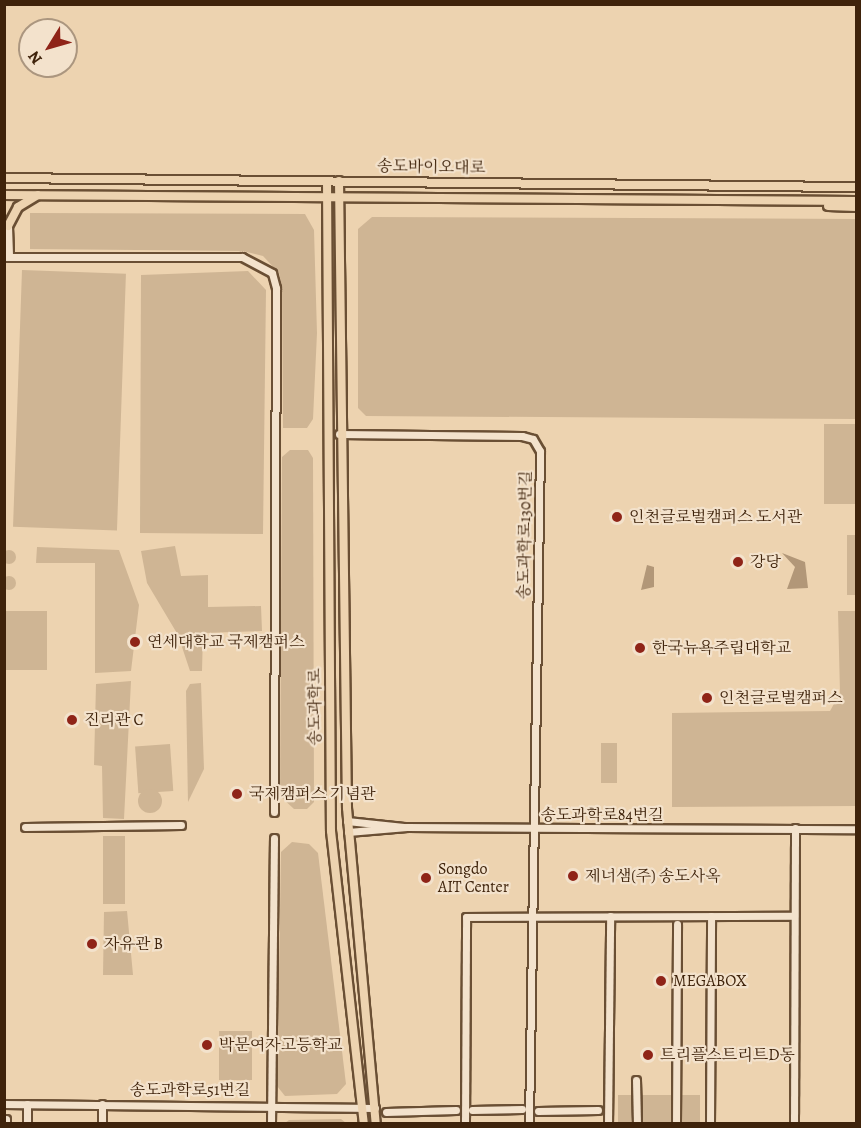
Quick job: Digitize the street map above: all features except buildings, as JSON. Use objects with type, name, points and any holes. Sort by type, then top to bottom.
[{"type":"main road","name":"송도바이오대로","points":[[4,178],[856,187]]},
{"type":"main road","name":"송도과학로","points":[[327,181],[331,831],[364,1124]]},
{"type":"main road","name":"송도과학로","points":[[339,181],[339,434],[347,821],[376,1124]]},
{"type":"main road","name":"송도바이오대로","points":[[4,195],[339,195],[856,201]]},
{"type":"main road","points":[[8,226],[18,207],[39,195]]},
{"type":"main road","points":[[774,200],[856,207]]},
{"type":"main road","points":[[4,212],[8,226]]},
{"type":"street","points":[[8,226],[7,257],[131,260],[242,257],[269,269],[276,288],[274,812]]},
{"type":"street","name":"송도과학로130번길","points":[[339,434],[522,436],[533,439],[540,451],[534,828],[530,917],[529,1124]]},
{"type":"street","points":[[347,821],[407,827]]},
{"type":"street","points":[[25,827],[181,825]]},
{"type":"street","name":"송도과학로84번길","points":[[348,832],[407,827],[856,829]]},
{"type":"street","points":[[794,1124],[795,828]]},
{"type":"street","points":[[271,1124],[274,838]]},
{"type":"street","points":[[465,1124],[466,916],[794,916]]},
{"type":"street","points":[[608,1124],[610,916]]},
{"type":"street","points":[[710,1124],[711,916]]},
{"type":"street","points":[[676,1124],[677,924]]},
{"type":"street","points":[[636,1080],[637,1124]]},
{"type":"street","name":"송도과학로51번길","points":[[4,1104],[271,1104],[375,1108]]},
{"type":"street","points":[[27,1104],[27,1124]]},
{"type":"street","points":[[102,1104],[102,1124]]},
{"type":"street","points":[[472,1110],[522,1109]]},
{"type":"street","points":[[386,1112],[456,1110]]},
{"type":"street","points":[[538,1111],[598,1110]]},
{"type":"shaded area","points":[[30,213],[305,214],[314,230],[317,333],[313,419],[307,428],[283,428],[282,287],[279,273],[263,256],[243,251],[30,249]]},
{"type":"shaded area","points":[[372,217],[856,219],[856,419],[366,416],[358,408],[358,229]]},
{"type":"shaded area","points":[[22,270],[126,274],[117,530],[13,527]]},
{"type":"shaded area","points":[[248,271],[266,290],[263,534],[140,533],[141,275]]},
{"type":"shaded area","points":[[824,424],[856,424],[856,504],[824,504]]},
{"type":"shaded area","points":[[290,450],[308,450],[313,458],[314,802],[307,809],[294,809],[280,796],[282,457]]},
{"type":"shaded area","points":[[847,535],[856,535],[856,595],[847,595]]},
{"type":"shaded area","points":[[175,546],[181,576],[208,575],[208,607],[261,606],[262,631],[203,633],[202,671],[190,671],[178,635],[147,583],[141,551]]},
{"type":"shaded area","points":[[37,547],[119,550],[139,605],[131,671],[95,673],[95,563],[36,563]]},
{"type":"shaded area","points":[[9,550],[14,552],[16,557],[14,562],[9,564],[4,562],[2,557],[4,552]]},
{"type":"shaded area","points":[[782,553],[805,562],[808,588],[787,589],[795,567]]},
{"type":"shaded area","points":[[647,565],[654,567],[654,587],[641,590]]},
{"type":"shaded area","points":[[9,576],[14,578],[16,583],[14,588],[9,590],[4,588],[2,583],[4,578]]},
{"type":"shaded area","points":[[5,611],[47,611],[47,670],[5,670]]},
{"type":"shaded area","points":[[838,611],[856,611],[856,806],[672,807],[672,713],[830,711],[840,693]]},
{"type":"shaded area","points":[[131,681],[124,819],[103,818],[102,766],[94,765],[96,684]]},
{"type":"shaded area","points":[[201,683],[204,769],[188,802],[186,691],[190,684]]},
{"type":"shaded area","points":[[601,743],[617,743],[617,783],[601,783]]},
{"type":"shaded area","points":[[170,744],[173,791],[138,793],[135,746]]},
{"type":"shaded area","points":[[150,789],[158,793],[162,801],[158,809],[150,813],[142,809],[138,801],[142,793]]},
{"type":"shaded area","points":[[103,836],[125,836],[125,904],[103,904]]},
{"type":"shaded area","points":[[292,842],[309,844],[318,853],[346,1084],[337,1094],[285,1096],[277,1086],[281,852]]},
{"type":"shaded area","points":[[127,911],[133,975],[103,975],[104,912]]},
{"type":"shaded area","points":[[219,1031],[252,1031],[252,1080],[219,1080]]},
{"type":"shaded area","points":[[618,1095],[700,1095],[700,1124],[618,1124]]},
{"type":"shaded area","points":[[341,1119],[346,1123],[285,1123],[289,1120]]},
{"type":"place","name":"인천글로벌캠퍼스 도서관","points":[[617,517]]},
{"type":"place","name":"강당","points":[[738,562]]},
{"type":"place","name":"연세대학교 국제캠퍼스","points":[[135,642]]},
{"type":"place","name":"한국뉴욕주립대학교","points":[[640,648]]},
{"type":"place","name":"인천글로벌캠퍼스","points":[[707,698]]},
{"type":"place","name":"진리관 C","points":[[72,720]]},
{"type":"place","name":"국제캠퍼스 기념관","points":[[237,794]]},
{"type":"place","name":"제너샘(주) 송도사옥","points":[[573,876]]},
{"type":"place","name":"Songdo AIT Center","points":[[426,878]]},
{"type":"place","name":"자유관 B","points":[[92,944]]},
{"type":"place","name":"MEGABOX","points":[[661,981]]},
{"type":"place","name":"박문여자고등학교","points":[[207,1045]]},
{"type":"place","name":"트리플스트리트D동","points":[[648,1055]]}]
